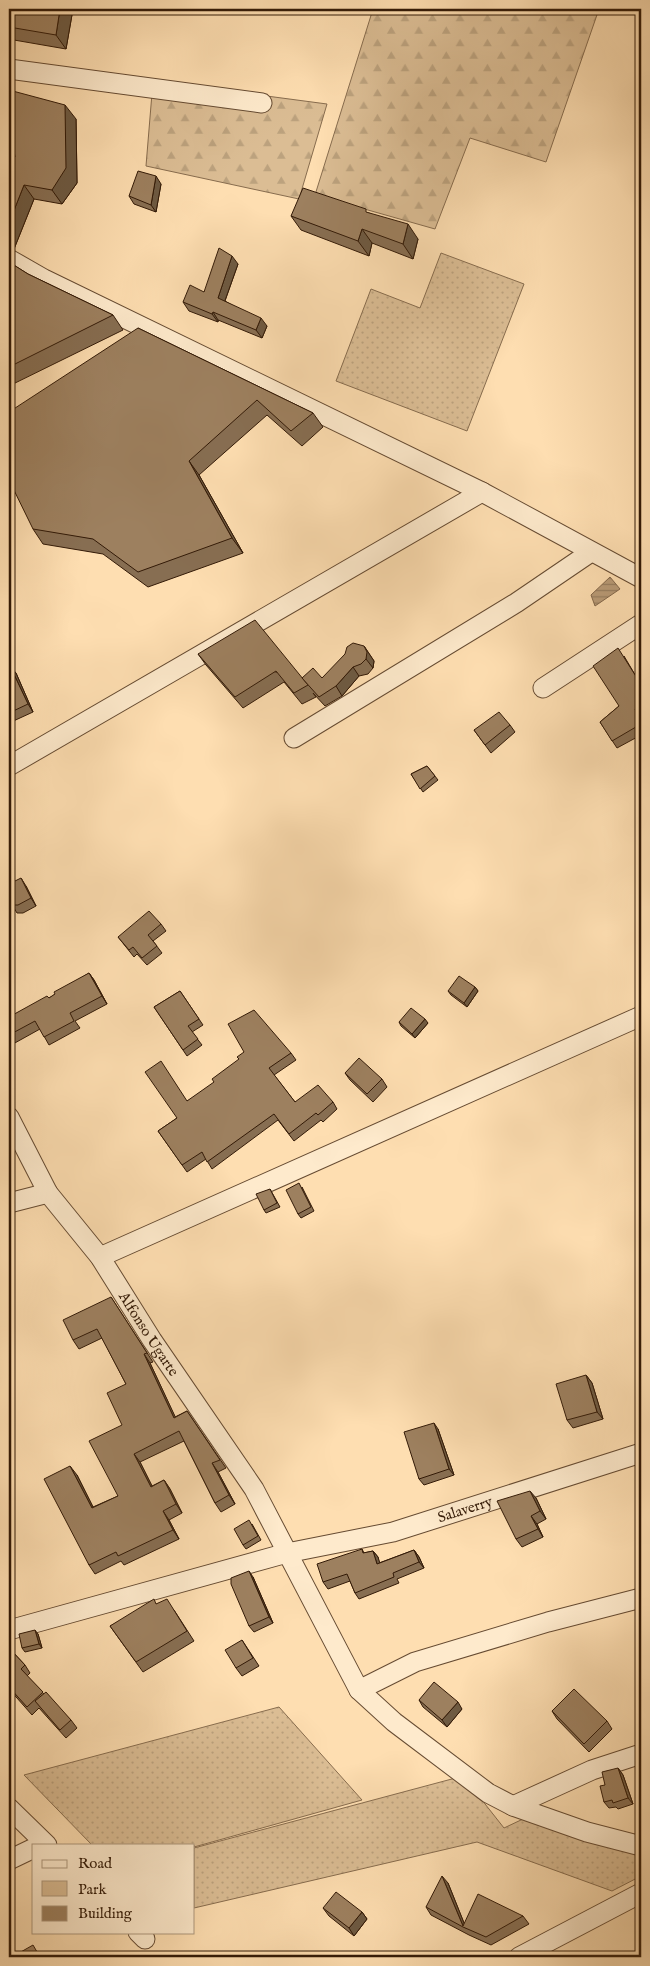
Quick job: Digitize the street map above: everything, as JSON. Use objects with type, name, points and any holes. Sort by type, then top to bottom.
[{"type":"street","points":[[9,69],[262,102]]},
{"type":"street","points":[[9,259],[44,279],[482,492],[641,578]]},
{"type":"street","points":[[9,766],[482,492]]},
{"type":"street","points":[[294,738],[516,603],[591,552]]},
{"type":"street","points":[[543,688],[641,624]]},
{"type":"street","points":[[100,1257],[641,1016]]},
{"type":"street","name":"Alfonso Ugarte","points":[[9,1117],[48,1193],[100,1257],[152,1340],[254,1490],[359,1690],[394,1722],[488,1793],[512,1806],[587,1832],[641,1846]]},
{"type":"street","points":[[9,1203],[48,1193]]},
{"type":"street","name":"Salaverry","points":[[9,1630],[287,1553],[393,1532],[641,1453]]},
{"type":"street","points":[[359,1690],[415,1662],[548,1622],[641,1598]]},
{"type":"street","points":[[512,1806],[592,1770],[641,1754]]},
{"type":"street","points":[[9,1808],[41,1844]]},
{"type":"street","points":[[9,1860],[32,1850]]},
{"type":"street","points":[[519,1957],[641,1893]]},
{"type":"green space","points":[[373,9],[599,9],[546,162],[470,138],[435,229],[315,195]]},
{"type":"green space","points":[[153,81],[327,104],[299,199],[146,166]]},
{"type":"green space","points":[[441,253],[524,284],[467,431],[336,381],[371,289],[420,308]]},
{"type":"green space","points":[[279,1707],[362,1800],[195,1847],[195,1844],[91,1844],[24,1775]]},
{"type":"green space","points":[[463,1776],[504,1828],[540,1811],[641,1842],[641,1876],[612,1891],[477,1842],[195,1908],[195,1848]]},
{"type":"shaded area","points":[[610,577],[620,589],[595,606],[591,595]]},
{"type":"building","points":[[9,9],[60,9],[56,35],[9,27]]},
{"type":"building","points":[[9,90],[65,105],[66,168],[52,190],[24,185],[9,223],[9,157],[15,157],[9,119]]},
{"type":"building","points":[[138,171],[156,176],[151,205],[129,196]]},
{"type":"building","points":[[303,188],[366,209],[366,212],[408,224],[403,244],[362,229],[358,241],[291,216]]},
{"type":"building","points":[[219,248],[232,256],[218,298],[261,318],[256,330],[183,302],[190,285],[204,292]]},
{"type":"building","points":[[9,262],[28,274],[113,315],[9,367]]},
{"type":"building","points":[[138,328],[313,413],[291,431],[257,400],[189,461],[232,538],[138,572],[93,539],[33,529],[9,480],[9,412]]},
{"type":"building","points":[[255,620],[308,685],[294,693],[276,671],[235,697],[198,654]]},
{"type":"building","points":[[353,643],[364,646],[367,652],[366,659],[361,664],[353,667],[336,686],[319,697],[302,678],[313,668],[322,678],[345,654],[347,647]]},
{"type":"building","points":[[618,648],[637,678],[641,676],[641,704],[635,709],[641,724],[612,741],[600,722],[619,706],[593,666]]},
{"type":"building","points":[[9,666],[28,704],[9,713]]},
{"type":"building","points":[[499,712],[510,725],[485,745],[474,730]]},
{"type":"building","points":[[427,766],[435,776],[420,789],[411,774]]},
{"type":"building","points":[[21,878],[31,898],[18,905],[12,905],[9,899],[9,884]]},
{"type":"building","points":[[149,911],[161,924],[148,935],[157,946],[142,958],[133,947],[129,950],[118,937]]},
{"type":"building","points":[[89,973],[102,996],[70,1013],[74,1021],[44,1037],[35,1021],[9,1035],[9,1017],[47,996],[49,998],[55,994],[54,992]]},
{"type":"building","points":[[459,976],[475,987],[464,1003],[448,991]]},
{"type":"building","points":[[180,991],[199,1019],[188,1026],[198,1039],[183,1050],[154,1007]]},
{"type":"building","points":[[411,1008],[425,1019],[412,1034],[399,1022]]},
{"type":"building","points":[[254,1010],[291,1053],[269,1068],[295,1102],[318,1085],[333,1102],[318,1115],[316,1113],[289,1134],[274,1114],[207,1162],[202,1152],[182,1165],[158,1131],[177,1118],[145,1072],[161,1061],[187,1101],[214,1082],[212,1079],[239,1059],[237,1057],[244,1052],[228,1024]]},
{"type":"building","points":[[359,1058],[382,1079],[367,1094],[345,1073]]},
{"type":"building","points":[[299,1183],[311,1207],[298,1214],[286,1190]]},
{"type":"building","points":[[270,1189],[277,1203],[264,1210],[256,1194]]},
{"type":"building","points":[[111,1297],[147,1353],[144,1354],[174,1418],[187,1411],[220,1460],[212,1463],[229,1495],[215,1503],[179,1431],[134,1454],[151,1487],[164,1480],[176,1504],[163,1511],[173,1530],[118,1556],[116,1552],[89,1565],[44,1479],[70,1466],[92,1508],[118,1496],[89,1441],[122,1425],[107,1393],[126,1384],[97,1329],[73,1340],[63,1320]]},
{"type":"building","points":[[586,1375],[597,1412],[567,1420],[556,1384]]},
{"type":"building","points":[[434,1423],[449,1469],[419,1479],[404,1432]]},
{"type":"building","points":[[530,1491],[540,1511],[531,1516],[538,1529],[516,1539],[497,1501]]},
{"type":"building","points":[[249,1520],[258,1536],[243,1545],[234,1529]]},
{"type":"building","points":[[362,1549],[363,1553],[373,1551],[377,1564],[414,1550],[419,1562],[393,1573],[394,1577],[355,1593],[347,1574],[323,1582],[317,1564]]},
{"type":"building","points":[[249,1571],[269,1617],[249,1626],[231,1584],[231,1578]]},
{"type":"building","points":[[154,1599],[156,1604],[167,1599],[187,1631],[136,1662],[110,1626]]},
{"type":"building","points":[[35,1630],[39,1644],[22,1648],[19,1634]]},
{"type":"building","points":[[242,1640],[253,1658],[236,1668],[225,1650]]},
{"type":"building","points":[[9,1648],[25,1665],[21,1669],[43,1692],[27,1707],[9,1687]]},
{"type":"building","points":[[434,1682],[458,1702],[442,1720],[419,1700]]},
{"type":"building","points":[[574,1689],[607,1721],[584,1744],[552,1711]]},
{"type":"building","points":[[46,1692],[71,1720],[60,1730],[35,1701]]},
{"type":"building","points":[[618,1768],[628,1798],[613,1803],[612,1800],[604,1802],[600,1786],[605,1785],[602,1772]]},
{"type":"building","points":[[442,1876],[463,1926],[478,1894],[523,1916],[486,1937],[463,1927],[426,1907]]},
{"type":"building","points":[[336,1892],[362,1912],[349,1928],[323,1908]]},
{"type":"building","points":[[33,1945],[40,1957],[12,1957]]},
{"type":"building","points":[[531,1953],[536,1957],[522,1957]]}]
